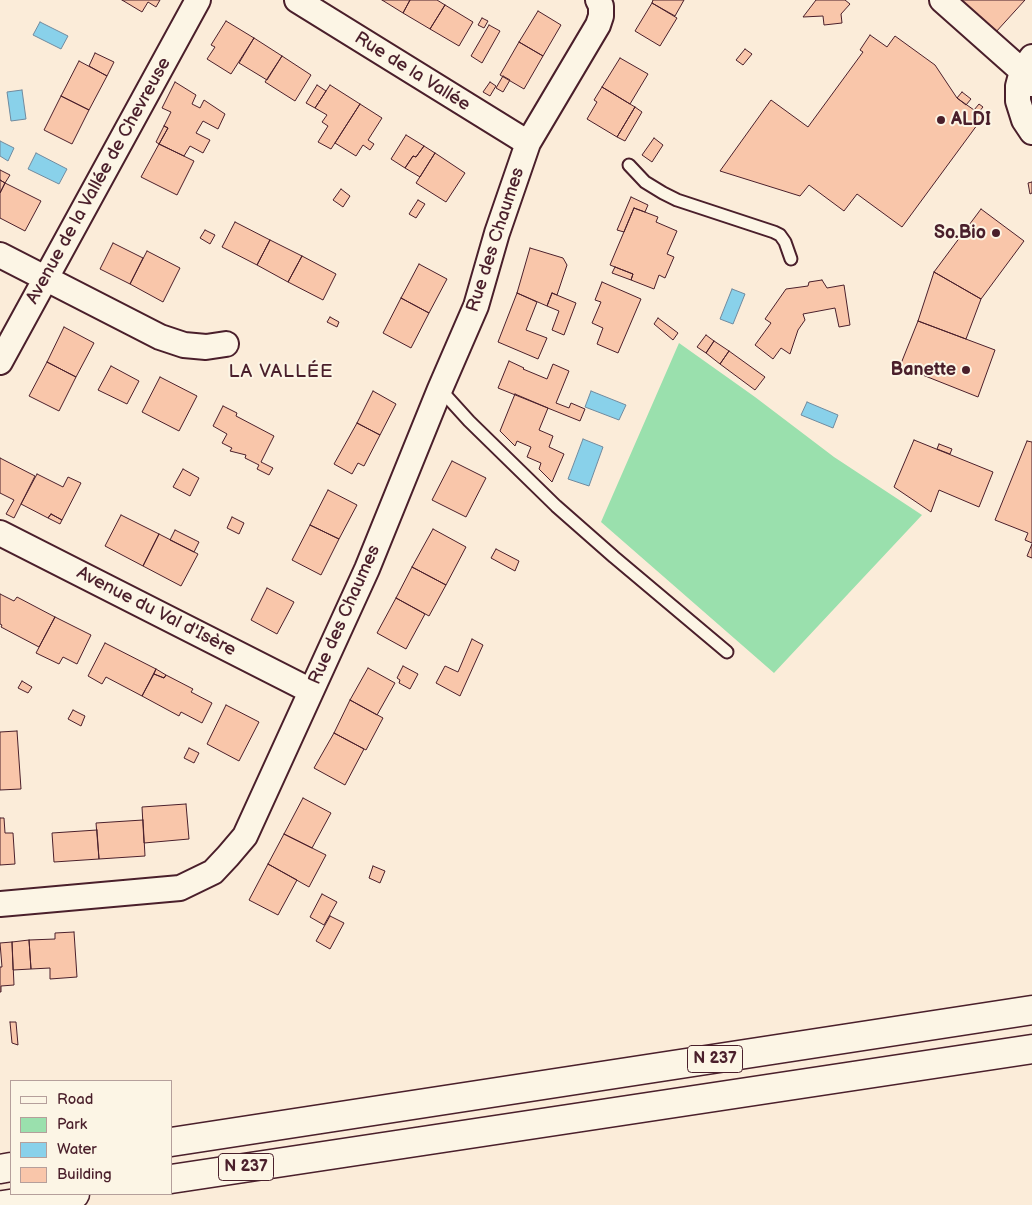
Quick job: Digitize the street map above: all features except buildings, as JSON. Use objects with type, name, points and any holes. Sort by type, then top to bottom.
[{"type":"highway","name":"N 237","points":[[172,1142],[1032,1010]]},
{"type":"highway","name":"N 237","points":[[172,1179],[1032,1048]]},
{"type":"highway","points":[[3,1205],[68,1195]]},
{"type":"street","name":"Avenue de la Vallée de Chevreuse","points":[[0,362],[198,0]]},
{"type":"street","name":"Rue de la Vallée","points":[[297,0],[528,143]]},
{"type":"street","name":"Rue des Chaumes","points":[[0,904],[180,888],[213,872],[245,836],[367,568],[476,306],[497,233],[528,143],[598,25],[601,16],[601,6],[598,0]]},
{"type":"street","points":[[942,0],[1029,71],[1018,86],[1018,101],[1024,120],[1032,132]]},
{"type":"street","points":[[0,255],[160,337],[184,345],[206,347],[226,344]]},
{"type":"street","name":"Avenue du Val d'Isère","points":[[0,533],[311,691]]},
{"type":"lane","points":[[629,166],[645,182],[663,193],[780,235],[785,242],[791,259]]},
{"type":"lane","points":[[440,389],[469,421],[556,506],[727,652]]},
{"type":"green space","points":[[679,343],[755,397],[834,457],[922,515],[774,673],[601,522]]},
{"type":"water","points":[[40,22],[68,36],[61,49],[33,35]]},
{"type":"water","points":[[22,90],[26,119],[11,121],[7,92]]},
{"type":"water","points":[[0,141],[14,148],[8,161],[0,156]]},
{"type":"water","points":[[36,153],[67,169],[59,184],[28,169]]},
{"type":"water","points":[[732,289],[745,294],[733,324],[720,319]]},
{"type":"water","points":[[591,391],[626,405],[619,420],[585,407]]},
{"type":"water","points":[[807,402],[838,415],[833,428],[801,415]]},
{"type":"water","points":[[583,439],[603,447],[589,486],[568,479]]},
{"type":"place","name":"ALDI","points":[[941,120]]},
{"type":"place","name":"So.Bio","points":[[996,233]]},
{"type":"place","name":"Banette","points":[[966,370]]},
{"type":"district","name":"LA VALLÉE","points":[[281,372]]}]
